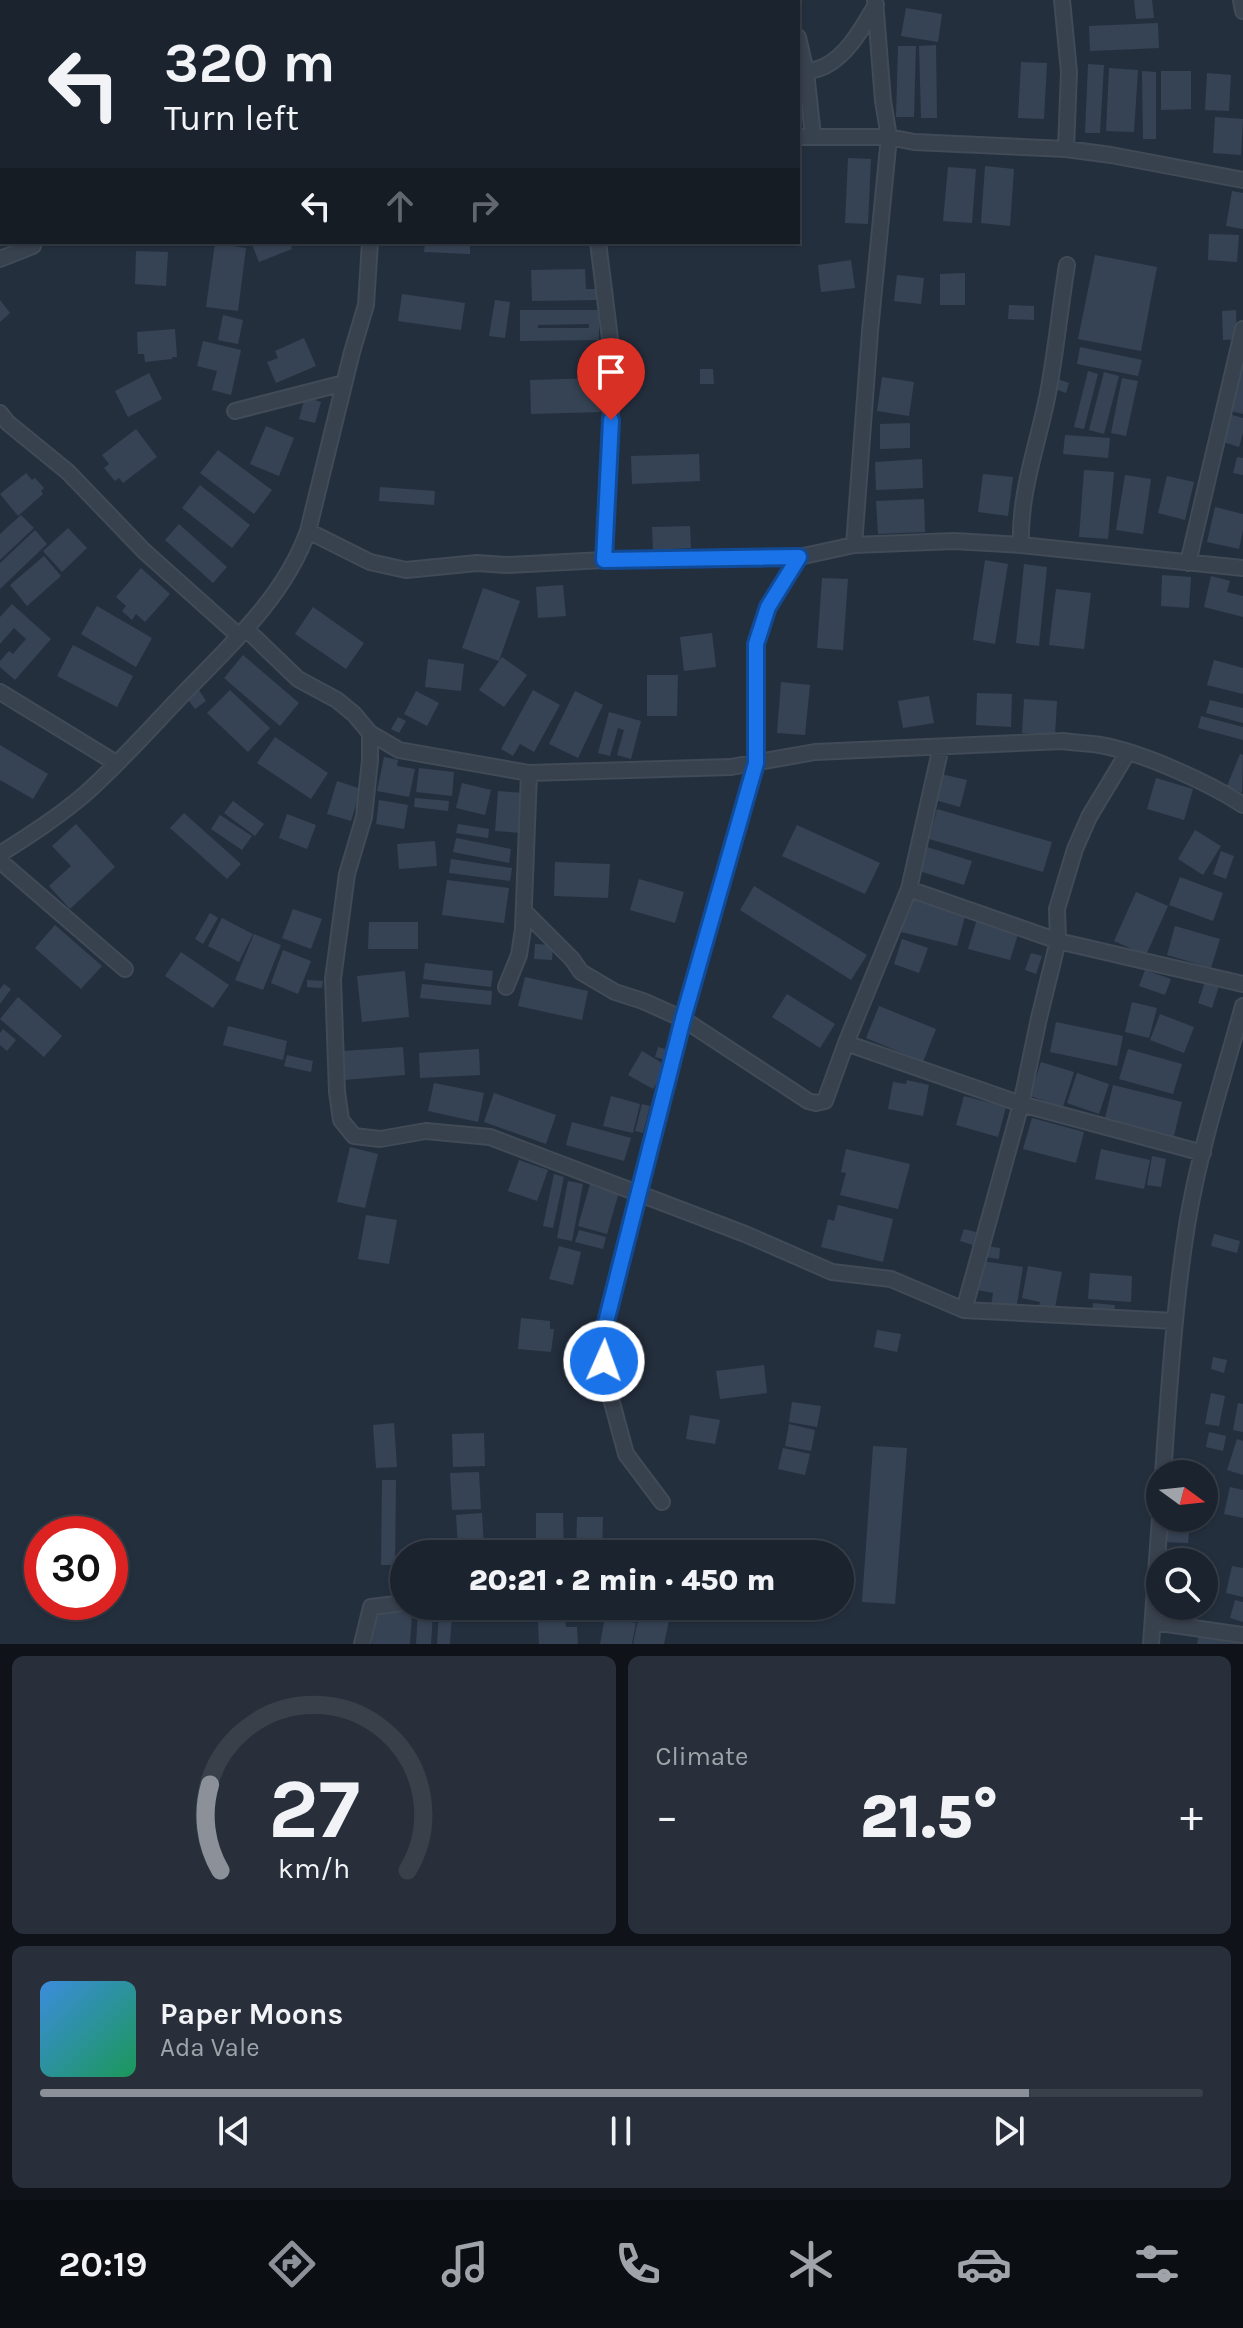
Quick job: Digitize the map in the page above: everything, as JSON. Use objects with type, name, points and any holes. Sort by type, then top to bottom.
[{"type":"street","points":[[1062,0],[1069,72],[1066,149]]},
{"type":"street","points":[[1241,0],[1243,11]]},
{"type":"street","points":[[806,72],[825,66],[842,53],[876,2]]},
{"type":"street","points":[[854,545],[889,137],[883,101],[876,2]]},
{"type":"street","points":[[800,46],[806,72],[806,137],[889,137],[914,142],[1066,149],[1243,180]]},
{"type":"street","points":[[0,854],[49,823],[86,793],[243,632],[284,581],[300,554],[308,531],[366,305],[370,244]]},
{"type":"street","points":[[598,244],[613,363],[604,560]]},
{"type":"street","points":[[0,259],[33,246]]},
{"type":"street","points":[[1021,545],[1027,475],[1048,393],[1067,265]]},
{"type":"street","points":[[1188,563],[1243,329]]},
{"type":"street","points":[[235,411],[344,383]]},
{"type":"street","points":[[3,422],[68,472],[144,551],[298,679],[337,700],[370,733],[399,750],[529,773],[731,767],[815,752],[1063,741],[1128,752],[1215,788],[1243,805]]},
{"type":"street","points":[[308,531],[370,562],[406,570],[477,563],[506,565],[799,557],[854,545],[954,541],[1243,568]]},
{"type":"street","points":[[662,1502],[626,1454],[607,1384],[602,1338],[683,1019],[756,763],[756,644],[768,607],[799,557]]},
{"type":"street","points":[[0,692],[116,763]]},
{"type":"street","points":[[370,733],[364,817],[347,874],[333,979],[337,1092],[341,1120],[354,1136],[380,1139],[426,1131],[490,1137],[745,1234],[832,1272],[891,1279],[964,1310],[1175,1321]]},
{"type":"street","points":[[525,912],[581,972],[615,992],[683,1019],[808,1101],[825,1101],[909,889],[941,747]]},
{"type":"street","points":[[964,1310],[1021,1104],[1058,941],[1057,909],[1075,849],[1089,817],[1128,752]]},
{"type":"street","points":[[506,987],[519,955],[525,912],[529,773]]},
{"type":"street","points":[[0,861],[125,969]]},
{"type":"street","points":[[909,889],[1058,941],[1243,984]]},
{"type":"street","points":[[1164,1460],[1175,1321],[1188,1222],[1203,1153],[1243,1006]]},
{"type":"street","points":[[846,1043],[1021,1104],[1203,1153]]},
{"type":"street","points":[[1151,1644],[1159,1532]]},
{"type":"street","points":[[362,1644],[371,1607],[390,1605]]},
{"type":"street","points":[[1153,1622],[1243,1635]]},
{"type":"building","points":[[1134,0],[1152,0],[1154,18],[1136,19]]},
{"type":"building","points":[[906,8],[942,14],[938,42],[901,36]]},
{"type":"building","points":[[1158,23],[1159,48],[1090,51],[1089,26]]},
{"type":"building","points":[[936,45],[937,118],[921,118],[919,46]]},
{"type":"building","points":[[898,46],[916,46],[914,117],[896,117]]},
{"type":"building","points":[[1021,62],[1047,63],[1044,119],[1018,118]]},
{"type":"building","points":[[1088,64],[1104,65],[1100,133],[1085,133]]},
{"type":"building","points":[[1109,68],[1138,70],[1134,132],[1106,131]]},
{"type":"building","points":[[1142,71],[1156,72],[1156,139],[1143,139]]},
{"type":"building","points":[[1161,71],[1191,71],[1191,109],[1161,110]]},
{"type":"building","points":[[1207,73],[1231,75],[1229,111],[1205,110]]},
{"type":"building","points":[[1215,117],[1243,119],[1241,155],[1213,153]]},
{"type":"building","points":[[848,158],[871,159],[868,224],[845,223]]},
{"type":"building","points":[[985,166],[1014,169],[1010,226],[981,223]]},
{"type":"building","points":[[948,167],[976,169],[972,223],[943,221]]},
{"type":"building","points":[[1232,191],[1243,193],[1243,229],[1226,226]]},
{"type":"building","points":[[1209,234],[1239,235],[1237,262],[1208,260]]},
{"type":"building","points":[[215,244],[246,248],[238,311],[206,307]]},
{"type":"building","points":[[252,244],[291,244],[292,249],[259,262]]},
{"type":"building","points":[[425,244],[470,244],[470,254],[424,252]]},
{"type":"building","points":[[136,251],[168,252],[166,286],[135,284]]},
{"type":"building","points":[[1095,255],[1157,267],[1141,351],[1078,339]]},
{"type":"building","points":[[851,260],[855,288],[821,292],[818,265]]},
{"type":"building","points":[[585,269],[586,289],[598,289],[598,300],[532,301],[531,270]]},
{"type":"building","points":[[965,273],[965,305],[940,305],[940,274]]},
{"type":"building","points":[[897,275],[924,278],[921,304],[894,301]]},
{"type":"building","points":[[402,294],[465,303],[461,330],[398,321]]},
{"type":"building","points":[[0,300],[10,313],[0,322]]},
{"type":"building","points":[[495,300],[510,302],[505,338],[489,336]]},
{"type":"building","points":[[1009,305],[1034,306],[1034,320],[1008,319]]},
{"type":"building","points":[[520,310],[599,310],[599,340],[520,341]],"holes":[[[589,324],[589,328],[538,328],[538,325]]]},
{"type":"building","points":[[1236,310],[1237,339],[1223,340],[1222,311]]},
{"type":"building","points":[[223,315],[243,320],[238,344],[218,340]]},
{"type":"building","points":[[175,329],[177,357],[145,362],[144,354],[138,354],[137,332]]},
{"type":"building","points":[[304,338],[316,366],[276,383],[267,362],[278,358],[275,351]]},
{"type":"building","points":[[203,341],[241,350],[231,395],[212,390],[217,371],[197,366]]},
{"type":"building","points":[[1080,347],[1142,360],[1138,376],[1077,364]]},
{"type":"building","points":[[1240,365],[1243,366],[1243,414],[1227,410]]},
{"type":"building","points":[[700,369],[713,369],[714,384],[700,384]]},
{"type":"building","points":[[1088,371],[1098,374],[1084,429],[1074,427]]},
{"type":"building","points":[[1104,372],[1119,376],[1104,434],[1089,430]]},
{"type":"building","points":[[149,373],[162,399],[128,417],[115,391]]},
{"type":"building","points":[[882,377],[914,382],[909,416],[877,411]]},
{"type":"building","points":[[601,378],[602,412],[531,414],[530,380]]},
{"type":"building","points":[[1122,378],[1138,381],[1126,436],[1111,433]]},
{"type":"building","points":[[1058,379],[1069,383],[1066,393],[1055,389]]},
{"type":"building","points":[[305,397],[321,402],[315,423],[299,419]]},
{"type":"building","points":[[1229,414],[1243,418],[1239,447],[1220,441]]},
{"type":"building","points":[[910,423],[910,448],[880,449],[880,424]]},
{"type":"building","points":[[266,426],[294,438],[279,476],[250,464]]},
{"type":"building","points":[[136,429],[157,457],[123,483],[119,478],[115,481],[104,468],[109,464],[102,455]]},
{"type":"building","points":[[1065,435],[1110,438],[1108,458],[1063,454]]},
{"type":"building","points":[[218,450],[272,490],[254,514],[200,473]]},
{"type":"building","points":[[699,454],[700,481],[632,484],[631,456]]},
{"type":"building","points":[[1237,457],[1243,458],[1243,475],[1233,473]]},
{"type":"building","points":[[922,459],[923,488],[876,490],[875,462]]},
{"type":"building","points":[[1084,470],[1114,472],[1108,539],[1079,537]]},
{"type":"building","points":[[26,473],[44,488],[41,491],[43,494],[18,516],[0,494]]},
{"type":"building","points":[[983,474],[1013,477],[1008,516],[978,512]]},
{"type":"building","points":[[1125,475],[1151,479],[1143,534],[1116,530]]},
{"type":"building","points":[[1167,476],[1194,482],[1185,520],[1158,513]]},
{"type":"building","points":[[200,485],[250,525],[232,548],[182,508]]},
{"type":"building","points":[[380,487],[435,491],[434,505],[379,501]]},
{"type":"building","points":[[924,499],[925,532],[878,534],[876,501]]},
{"type":"building","points":[[1215,507],[1243,514],[1239,549],[1207,542]]},
{"type":"building","points":[[21,515],[34,528],[0,560],[0,534]]},
{"type":"building","points":[[179,524],[227,567],[213,583],[165,540]]},
{"type":"building","points":[[690,526],[691,548],[653,550],[652,527]]},
{"type":"building","points":[[68,528],[87,548],[62,572],[43,551]]},
{"type":"building","points":[[35,530],[47,544],[0,589],[0,563]]},
{"type":"building","points":[[44,556],[61,576],[27,606],[10,585]]},
{"type":"building","points":[[985,560],[1008,564],[995,644],[973,640]]},
{"type":"building","points":[[1024,564],[1047,567],[1039,646],[1016,643]]},
{"type":"building","points":[[141,568],[170,594],[145,622],[136,614],[132,620],[122,611],[126,606],[116,597]]},
{"type":"building","points":[[1162,575],[1191,577],[1189,608],[1161,606]]},
{"type":"building","points":[[1211,576],[1230,581],[1227,592],[1243,596],[1243,617],[1204,607]]},
{"type":"building","points":[[822,578],[848,579],[843,650],[817,648]]},
{"type":"building","points":[[563,585],[566,616],[538,618],[536,587]]},
{"type":"building","points":[[483,588],[520,601],[499,661],[462,648]]},
{"type":"building","points":[[1056,589],[1091,593],[1084,649],[1049,645]]},
{"type":"building","points":[[12,604],[51,639],[15,680],[0,667],[0,661],[9,651],[13,654],[26,639],[14,628],[0,644],[0,617]]},
{"type":"building","points":[[97,606],[152,638],[136,667],[81,634]]},
{"type":"building","points":[[313,607],[364,643],[346,669],[295,634]]},
{"type":"building","points":[[712,633],[716,667],[684,671],[680,637]]},
{"type":"building","points":[[73,645],[133,676],[117,707],[57,676]]},
{"type":"building","points":[[243,655],[299,703],[280,726],[224,678]]},
{"type":"building","points":[[502,657],[527,675],[504,707],[479,690]]},
{"type":"building","points":[[428,659],[464,664],[461,691],[425,687]]},
{"type":"building","points":[[1214,660],[1243,668],[1243,694],[1207,685]]},
{"type":"building","points":[[647,675],[678,675],[677,716],[647,716]]},
{"type":"building","points":[[781,682],[810,685],[805,735],[777,733]]},
{"type":"building","points":[[199,690],[206,701],[195,709],[187,698]]},
{"type":"building","points":[[230,690],[270,728],[248,752],[207,713]]},
{"type":"building","points":[[533,690],[560,705],[534,752],[520,744],[513,756],[501,749]]},
{"type":"building","points":[[416,691],[439,703],[427,726],[404,714]]},
{"type":"building","points":[[575,691],[603,705],[578,758],[549,744]]},
{"type":"building","points":[[977,693],[1012,694],[1011,727],[976,725]]},
{"type":"building","points":[[929,696],[934,723],[903,728],[898,701]]},
{"type":"building","points":[[1024,699],[1057,701],[1055,735],[1022,733]]},
{"type":"building","points":[[1210,700],[1243,708],[1243,723],[1206,713]]},
{"type":"building","points":[[609,712],[641,721],[631,759],[617,755],[624,730],[618,728],[610,756],[598,753]]},
{"type":"building","points":[[1201,716],[1243,727],[1243,740],[1198,728]]},
{"type":"building","points":[[398,717],[406,721],[399,733],[391,729]]},
{"type":"building","points":[[275,737],[328,773],[311,799],[257,763]]},
{"type":"building","points":[[0,745],[48,774],[33,799],[0,780]]},
{"type":"building","points":[[1240,754],[1243,755],[1242,793],[1227,786]]},
{"type":"building","points":[[384,757],[398,760],[397,766],[415,769],[409,797],[377,791]]},
{"type":"building","points":[[419,768],[454,772],[452,796],[416,792]]},
{"type":"building","points":[[941,774],[967,780],[960,807],[935,800]]},
{"type":"building","points":[[1156,778],[1193,789],[1184,820],[1147,809]]},
{"type":"building","points":[[337,781],[361,789],[351,821],[327,814]]},
{"type":"building","points":[[462,783],[491,790],[485,815],[456,808]]},
{"type":"building","points":[[498,791],[525,793],[522,833],[495,831]]},
{"type":"building","points":[[415,798],[449,801],[448,811],[414,807]]},
{"type":"building","points":[[379,800],[408,805],[404,829],[376,824]]},
{"type":"building","points":[[233,801],[264,824],[255,836],[224,813]]},
{"type":"building","points":[[937,809],[1052,842],[1043,872],[929,839]]},
{"type":"building","points":[[184,813],[241,864],[227,879],[170,828]]},
{"type":"building","points":[[287,814],[316,825],[307,849],[279,838]]},
{"type":"building","points":[[220,815],[252,836],[242,850],[211,829]]},
{"type":"building","points":[[76,824],[115,867],[70,909],[49,886],[71,866],[52,846]]},
{"type":"building","points":[[458,824],[489,829],[488,838],[456,833]]},
{"type":"building","points":[[797,825],[880,863],[865,894],[782,856]]},
{"type":"building","points":[[1195,830],[1221,846],[1203,875],[1178,859]]},
{"type":"building","points":[[456,838],[511,849],[509,863],[453,852]]},
{"type":"building","points":[[435,841],[437,866],[399,869],[397,844]]},
{"type":"building","points":[[927,847],[972,861],[964,885],[919,871]]},
{"type":"building","points":[[1221,851],[1234,856],[1226,879],[1213,874]]},
{"type":"building","points":[[451,859],[512,868],[510,881],[449,873]]},
{"type":"building","points":[[555,862],[610,864],[608,898],[554,896]]},
{"type":"building","points":[[1180,877],[1223,893],[1213,921],[1169,905]]},
{"type":"building","points":[[639,879],[684,892],[675,923],[630,910]]},
{"type":"building","points":[[447,880],[509,888],[504,923],[442,915]]},
{"type":"building","points":[[754,886],[867,955],[851,980],[740,910]]},
{"type":"building","points":[[1136,892],[1168,906],[1146,955],[1114,941]]},
{"type":"building","points":[[911,895],[945,904],[943,910],[965,916],[957,946],[901,932]]},
{"type":"building","points":[[293,909],[322,919],[311,949],[282,938]]},
{"type":"building","points":[[210,913],[218,918],[203,944],[195,939]]},
{"type":"building","points":[[222,918],[253,934],[239,962],[208,946]]},
{"type":"building","points":[[977,919],[1019,931],[1010,960],[968,949]]},
{"type":"building","points":[[369,922],[418,922],[418,949],[368,949]]},
{"type":"building","points":[[55,925],[102,966],[81,989],[35,948]]},
{"type":"building","points":[[1175,926],[1220,939],[1211,968],[1167,955]]},
{"type":"building","points":[[254,934],[281,945],[263,990],[235,980]]},
{"type":"building","points":[[902,939],[928,948],[919,973],[894,964]]},
{"type":"building","points":[[535,944],[553,945],[552,960],[534,959]]},
{"type":"building","points":[[283,950],[311,961],[298,994],[271,983]]},
{"type":"building","points":[[181,952],[229,985],[213,1008],[165,976]]},
{"type":"building","points":[[1031,953],[1042,956],[1036,974],[1025,970]]},
{"type":"building","points":[[425,963],[493,971],[491,987],[423,979]]},
{"type":"building","points":[[1145,970],[1171,979],[1165,995],[1139,986]]},
{"type":"building","points":[[405,971],[409,1017],[362,1022],[357,976]]},
{"type":"building","points":[[525,977],[588,991],[582,1020],[518,1006]]},
{"type":"building","points":[[307,980],[323,981],[322,988],[307,987]]},
{"type":"building","points":[[1205,982],[1219,986],[1212,1008],[1198,1003]]},
{"type":"building","points":[[4,984],[11,989],[0,1004],[0,989]]},
{"type":"building","points":[[422,984],[492,991],[491,1005],[420,998]]},
{"type":"building","points":[[787,994],[835,1024],[820,1048],[772,1017]]},
{"type":"building","points":[[18,997],[62,1036],[44,1057],[0,1019]]},
{"type":"building","points":[[1132,1002],[1157,1008],[1149,1038],[1125,1032]]},
{"type":"building","points":[[879,1006],[936,1029],[923,1062],[866,1038]]},
{"type":"building","points":[[1160,1014],[1194,1027],[1184,1053],[1150,1040]]},
{"type":"building","points":[[1056,1022],[1123,1036],[1117,1066],[1050,1052]]},
{"type":"building","points":[[228,1026],[287,1041],[283,1060],[223,1045]]},
{"type":"building","points":[[3,1029],[16,1040],[7,1051],[0,1045]]},
{"type":"building","points":[[403,1047],[405,1075],[345,1080],[343,1051]]},
{"type":"building","points":[[658,1047],[669,1050],[666,1060],[655,1057]]},
{"type":"building","points":[[479,1049],[480,1075],[420,1078],[419,1053]]},
{"type":"building","points":[[1128,1049],[1182,1064],[1173,1094],[1119,1079]]},
{"type":"building","points":[[642,1051],[667,1066],[653,1089],[628,1075]]},
{"type":"building","points":[[287,1055],[313,1061],[311,1072],[284,1066]]},
{"type":"building","points":[[1041,1062],[1074,1072],[1063,1107],[1030,1096]]},
{"type":"building","points":[[1077,1073],[1109,1084],[1099,1114],[1067,1103]]},
{"type":"building","points":[[907,1080],[929,1085],[923,1116],[888,1109],[893,1082],[906,1084]]},
{"type":"building","points":[[434,1083],[484,1093],[478,1122],[428,1111]]},
{"type":"building","points":[[1113,1085],[1182,1102],[1174,1136],[1105,1118]]},
{"type":"building","points":[[494,1093],[556,1115],[546,1144],[484,1122]]},
{"type":"building","points":[[611,1096],[640,1104],[633,1133],[603,1126]]},
{"type":"building","points":[[964,1096],[1006,1107],[998,1137],[956,1125]]},
{"type":"building","points":[[642,1104],[650,1106],[643,1133],[635,1131]]},
{"type":"building","points":[[1032,1118],[1084,1132],[1076,1163],[1023,1149]]},
{"type":"building","points":[[572,1122],[631,1138],[624,1161],[566,1145]]},
{"type":"building","points":[[350,1147],[378,1154],[365,1208],[337,1202]]},
{"type":"building","points":[[846,1149],[910,1164],[898,1209],[840,1195],[846,1173],[841,1172]]},
{"type":"building","points":[[1101,1149],[1150,1160],[1144,1189],[1095,1179]]},
{"type":"building","points":[[1152,1156],[1166,1159],[1161,1187],[1147,1185]]},
{"type":"building","points":[[519,1160],[548,1170],[537,1201],[508,1191]]},
{"type":"building","points":[[554,1174],[564,1177],[553,1228],[543,1226]]},
{"type":"building","points":[[568,1181],[583,1184],[572,1241],[557,1238]]},
{"type":"building","points":[[590,1184],[619,1192],[607,1234],[578,1226]]},
{"type":"building","points":[[838,1205],[893,1219],[883,1262],[821,1247],[828,1219],[834,1221]]},
{"type":"building","points":[[366,1215],[397,1220],[389,1264],[358,1259]]},
{"type":"building","points":[[964,1229],[976,1232],[973,1245],[960,1241]]},
{"type":"building","points":[[579,1230],[606,1237],[603,1249],[575,1242]]},
{"type":"building","points":[[1214,1234],[1240,1241],[1237,1253],[1211,1246]]},
{"type":"building","points":[[559,1246],[581,1252],[573,1285],[549,1279]]},
{"type":"building","points":[[986,1246],[1000,1248],[999,1259],[984,1257]]},
{"type":"building","points":[[982,1261],[1023,1267],[1016,1310],[991,1306],[993,1293],[977,1290]]},
{"type":"building","points":[[1028,1266],[1062,1272],[1054,1312],[1038,1309],[1040,1302],[1022,1298]]},
{"type":"building","points":[[1090,1273],[1132,1276],[1131,1302],[1088,1299]]},
{"type":"building","points":[[1093,1303],[1115,1305],[1114,1316],[1092,1314]]},
{"type":"building","points":[[521,1318],[550,1321],[550,1329],[554,1329],[551,1352],[518,1349]]},
{"type":"building","points":[[877,1330],[901,1334],[897,1352],[874,1347]]},
{"type":"building","points":[[1213,1357],[1227,1360],[1224,1373],[1211,1369]]},
{"type":"building","points":[[764,1365],[767,1393],[720,1399],[716,1371]]},
{"type":"building","points":[[1211,1393],[1225,1396],[1219,1426],[1205,1424]]},
{"type":"building","points":[[792,1402],[821,1406],[817,1427],[789,1422]]},
{"type":"building","points":[[1238,1403],[1243,1404],[1243,1432],[1233,1430]]},
{"type":"building","points":[[690,1415],[720,1420],[715,1444],[686,1439]]},
{"type":"building","points":[[394,1423],[397,1467],[376,1468],[373,1425]]},
{"type":"building","points":[[789,1424],[815,1430],[811,1451],[785,1446]]},
{"type":"building","points":[[1209,1432],[1226,1436],[1223,1451],[1206,1447]]},
{"type":"building","points":[[484,1433],[485,1466],[453,1467],[452,1434]]},
{"type":"building","points":[[1237,1439],[1243,1441],[1243,1475],[1227,1470]]},
{"type":"building","points":[[873,1446],[907,1448],[895,1604],[862,1602]]},
{"type":"building","points":[[783,1448],[810,1454],[805,1475],[778,1469]]},
{"type":"building","points":[[479,1472],[481,1509],[452,1510],[450,1473]]},
{"type":"building","points":[[382,1480],[396,1480],[395,1540],[390,1540],[390,1565],[381,1565]]},
{"type":"building","points":[[1230,1487],[1243,1490],[1243,1518],[1224,1514]]},
{"type":"building","points":[[482,1513],[484,1540],[458,1540],[456,1515]]},
{"type":"building","points":[[536,1513],[563,1513],[564,1540],[536,1540]]},
{"type":"building","points":[[577,1517],[603,1517],[602,1540],[576,1540]]},
{"type":"building","points":[[1164,1532],[1189,1532],[1188,1543],[1164,1542]]},
{"type":"building","points":[[1232,1566],[1243,1568],[1243,1597],[1226,1593]]},
{"type":"building","points":[[1235,1600],[1243,1602],[1243,1622],[1230,1618]]},
{"type":"building","points":[[373,1611],[390,1612],[390,1620],[412,1620],[410,1644],[372,1644]]},
{"type":"building","points":[[418,1620],[433,1620],[431,1644],[416,1644]]},
{"type":"building","points":[[439,1620],[452,1620],[450,1644],[437,1644]]},
{"type":"building","points":[[565,1620],[566,1627],[577,1627],[578,1644],[539,1644],[538,1621]]},
{"type":"building","points":[[604,1620],[636,1623],[632,1644],[600,1644]]},
{"type":"building","points":[[638,1620],[669,1620],[664,1644],[633,1644]]},
{"type":"building","points":[[1200,1631],[1243,1639],[1243,1644],[1197,1644]]},
{"type":"route","points":[[604,1361],[602,1338],[624,1251],[683,1019],[756,763],[756,644],[768,607],[799,557],[604,560],[611,420]]}]
